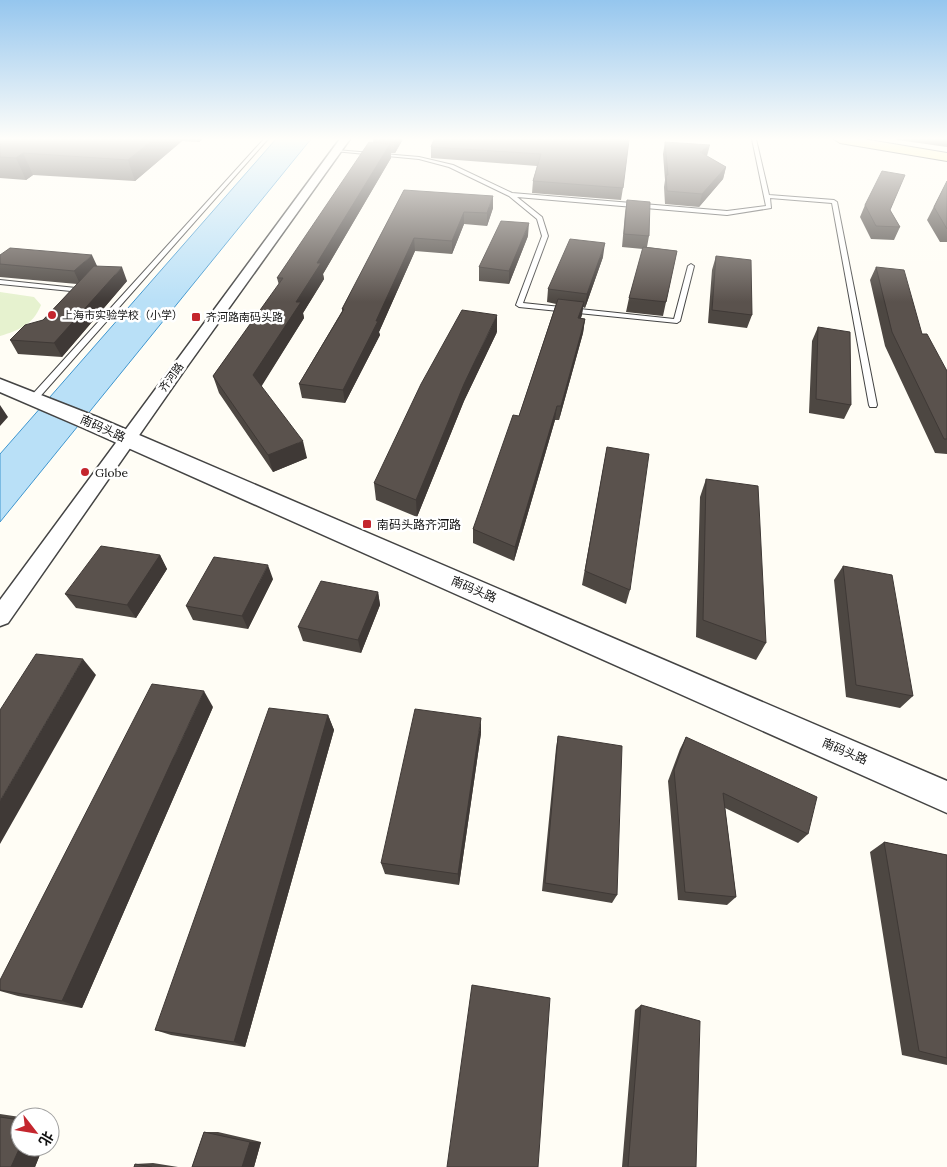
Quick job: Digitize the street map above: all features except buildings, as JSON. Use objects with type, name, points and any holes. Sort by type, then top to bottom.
[{"type":"street","name":"齐河路","points":[[0,617],[305,193]]},
{"type":"street","name":"南码头路","points":[[0,385],[34,398],[947,797]]},
{"type":"lane","points":[[34,398],[217,193]]},
{"type":"lane","points":[[509,193],[540,218],[545,236],[520,305],[677,321],[691,266]]},
{"type":"lane","points":[[512,195],[727,213],[769,207],[767,196],[834,202],[873,405]]},
{"type":"lane","points":[[0,282],[76,290],[64,303]]},
{"type":"green space","points":[[0,292],[34,297],[41,305],[38,312],[25,326],[0,336]]},
{"type":"water","points":[[228,193],[267,193],[0,522],[0,454]]},
{"type":"place","name":"上海市实验学校（小学）","points":[[52,315]]},
{"type":"place","name":"齐河路南码头路","points":[[196,317]]},
{"type":"place","name":"Globe","points":[[85,472]]},
{"type":"place","name":"南码头路齐河路","points":[[367,524]]}]
